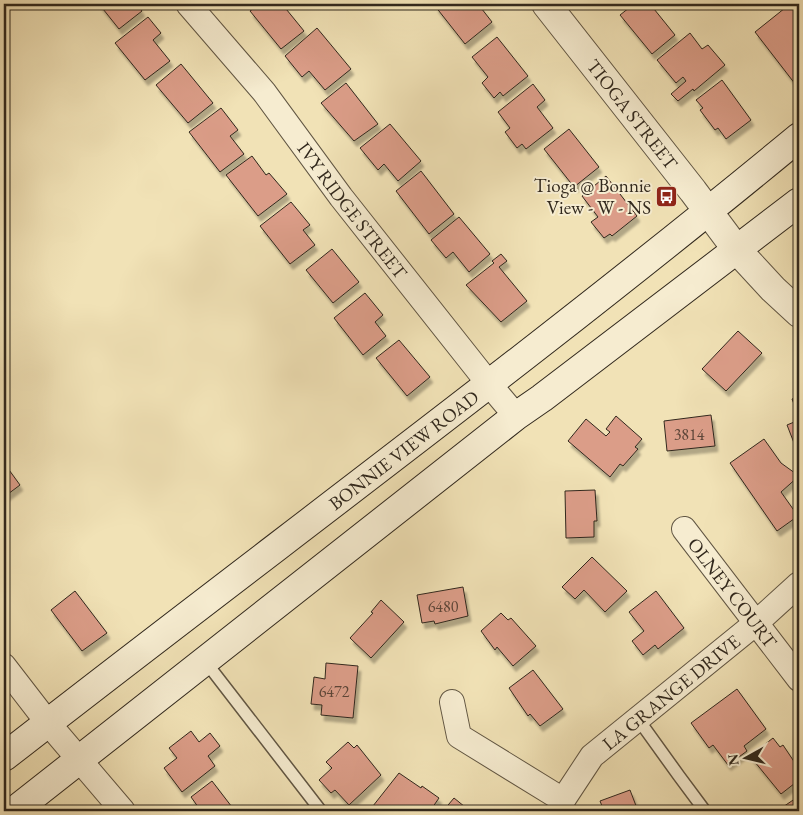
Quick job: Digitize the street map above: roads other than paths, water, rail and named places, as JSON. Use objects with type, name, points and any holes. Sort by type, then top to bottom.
[{"type":"main road","name":"TIOGA STREET","points":[[546,4],[737,250],[772,289],[799,313]]},
{"type":"main road","name":"BONNIE VIEW ROAD","points":[[4,757],[489,384],[708,212],[799,137]]},
{"type":"main road","points":[[14,811],[516,416],[799,202]]},
{"type":"street","name":"IVY RIDGE STREET","points":[[188,4],[264,92],[341,196],[516,416]]},
{"type":"street","name":"OLNEY COURT","points":[[684,530],[799,679]]},
{"type":"street","name":"LA GRANGE DRIVE","points":[[561,806],[592,756],[756,623],[799,584]]},
{"type":"street","points":[[4,666],[48,723],[123,811]]},
{"type":"street","points":[[452,702],[459,736],[561,806]]},
{"type":"lane","points":[[205,661],[321,811]]},
{"type":"lane","points":[[638,719],[705,811]]},
{"type":"place","name":"Tioga @ Bonnie View - W - NS","points":[[667,196]]}]
